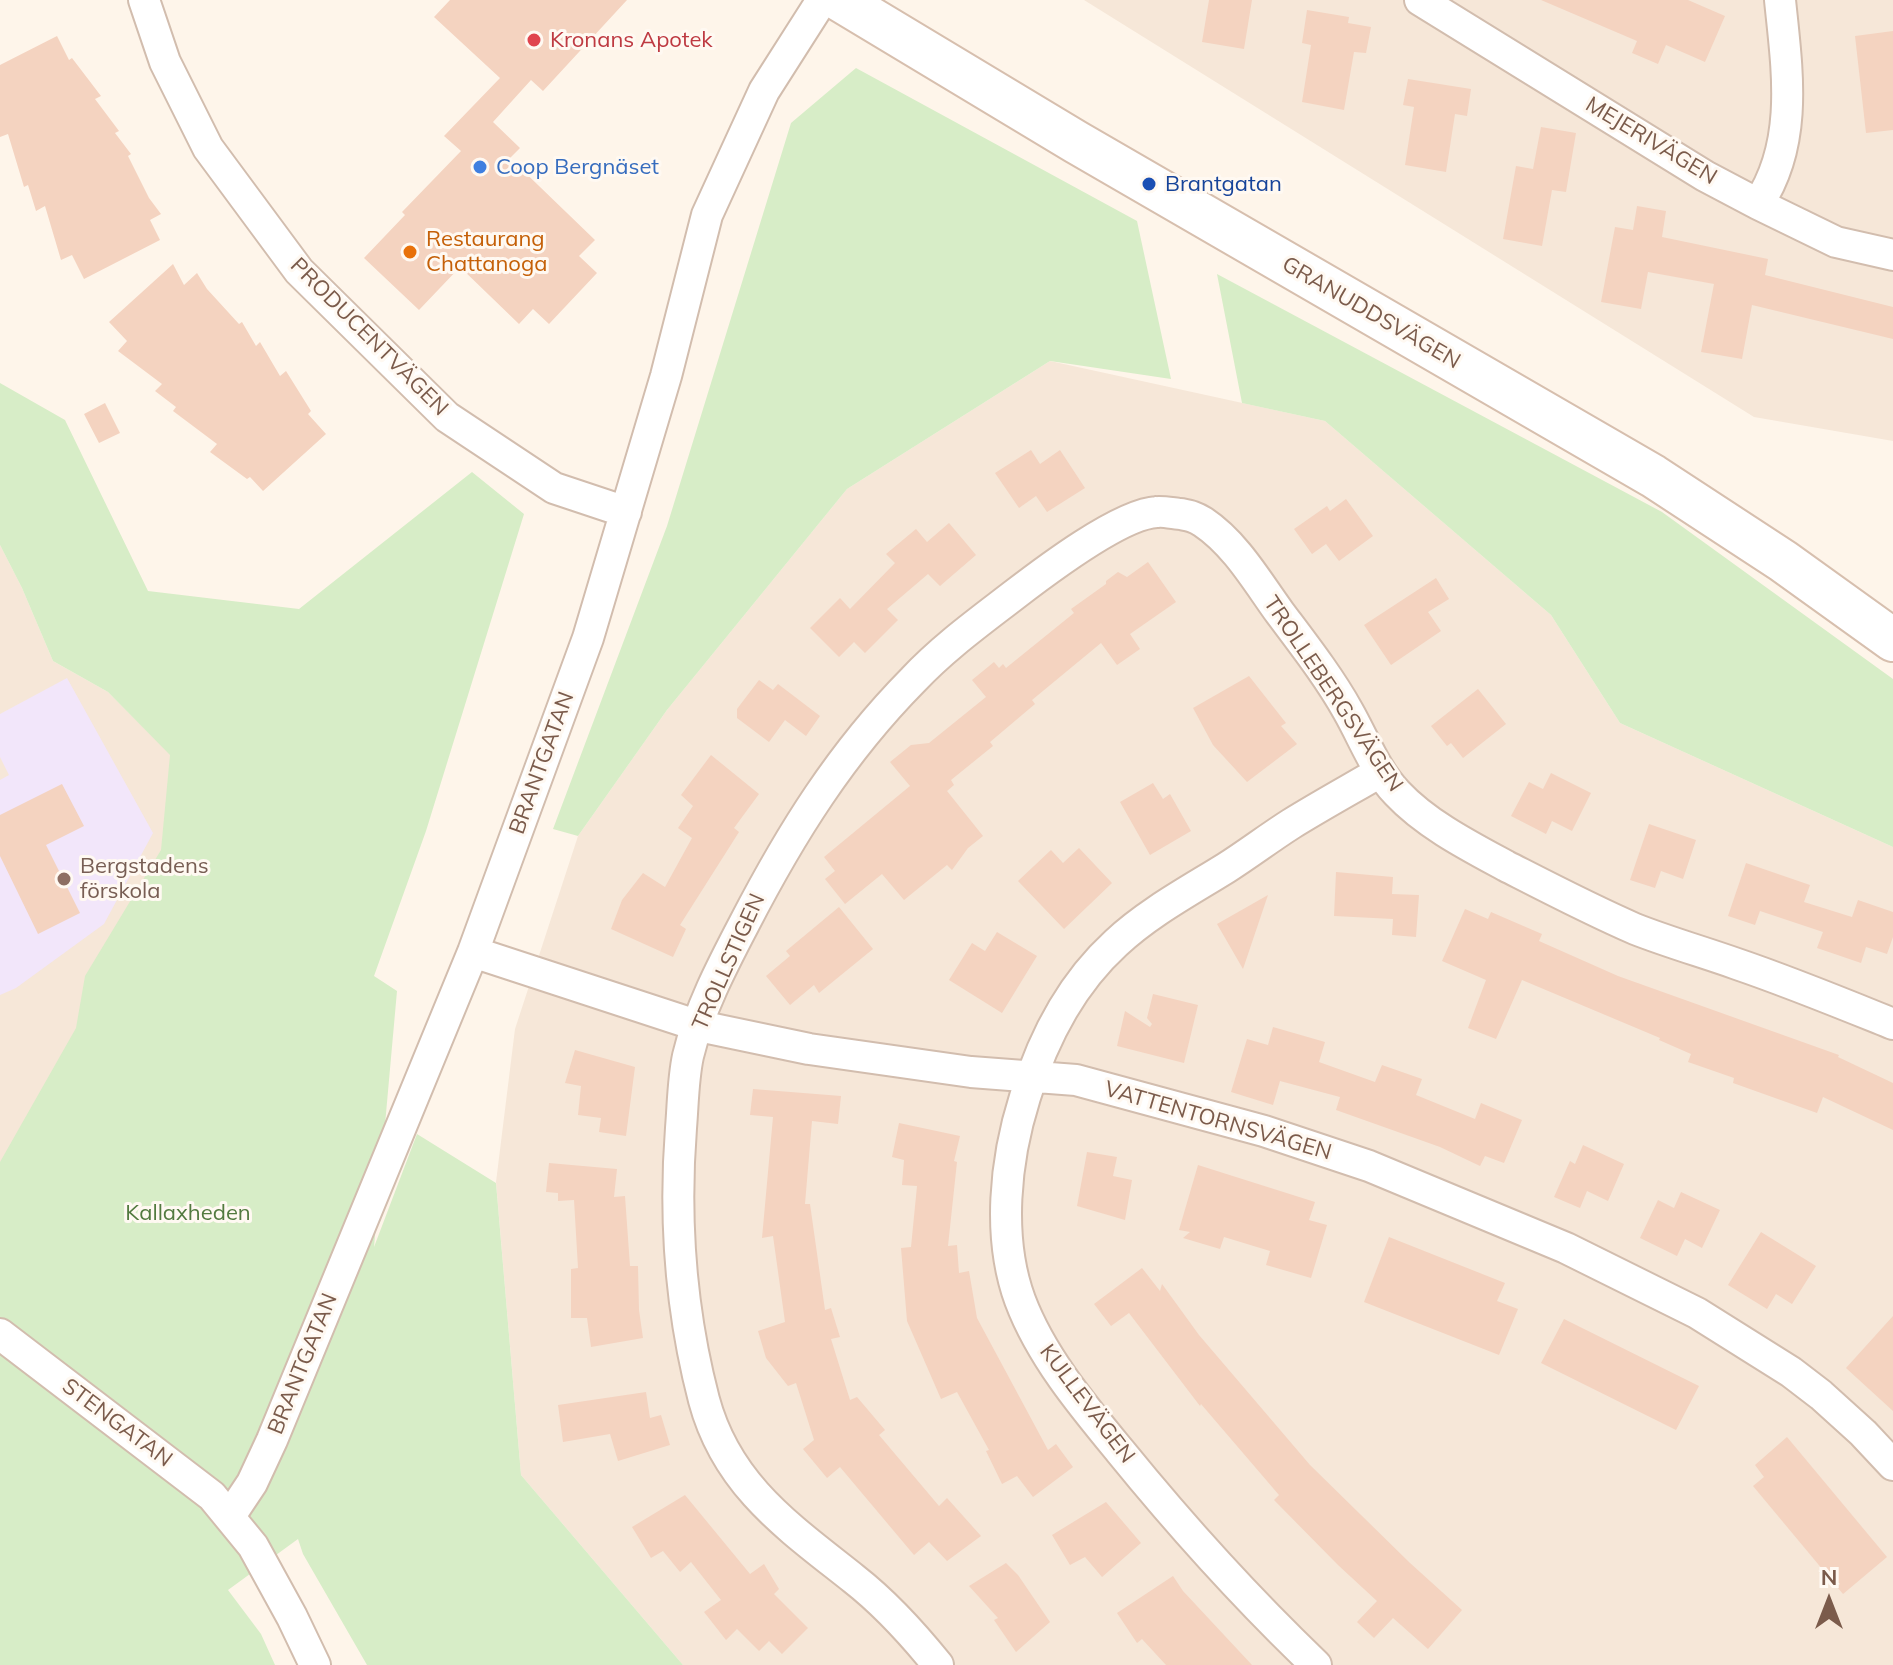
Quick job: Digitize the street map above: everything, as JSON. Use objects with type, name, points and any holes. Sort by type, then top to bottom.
[{"type":"street","name":"PRODUCENTVÄGEN","points":[[144,0],[165,62],[208,148],[299,271],[447,417],[554,488],[626,512]]},
{"type":"street","name":"BRANTGATAN","points":[[230,1516],[252,1483],[272,1440],[473,952],[588,638],[666,376],[707,215],[764,91],[822,0]]},
{"type":"street","name":"GRANUDDSVÄGEN","points":[[840,0],[1076,142],[1653,476],[1783,561],[1893,640]]},
{"type":"street","name":"MEJERIVÄGEN","points":[[1420,0],[1705,176],[1836,242],[1893,255]]},
{"type":"street","points":[[1758,204],[1772,182],[1783,148],[1788,82],[1780,0]]},
{"type":"street","name":"TROLLEBERGSVÄGEN","points":[[1137,517],[1156,512],[1190,516],[1219,535],[1251,573],[1334,687],[1380,772],[1411,806],[1440,827],[1567,898],[1635,929],[1814,992],[1893,1024]]},
{"type":"street","name":"TROLLSTIGEN","points":[[938,1665],[881,1603],[768,1509],[736,1472],[705,1405],[680,1252],[676,1185],[689,1056],[727,956],[776,861],[816,796],[857,742],[916,677],[972,627],[1063,560],[1137,517]]},
{"type":"street","name":"KULLEVÄGEN","points":[[1316,1665],[1271,1621],[1158,1498],[1084,1405],[1037,1337],[1016,1285],[1009,1257],[1006,1222],[1010,1163],[1031,1077],[1058,1014],[1092,967],[1143,920],[1293,823],[1380,772]]},
{"type":"street","name":"VATTENTORNSVÄGEN","points":[[473,952],[699,1026],[809,1049],[971,1072],[1076,1080],[1264,1131],[1369,1166],[1577,1253],[1697,1313],[1791,1372],[1863,1433],[1893,1465]]},
{"type":"street","name":"STENGATAN","points":[[0,1334],[193,1481],[230,1516],[270,1576],[315,1665]]},
{"type":"shaded area","points":[[1084,0],[1893,0],[1893,441],[1754,417]]},
{"type":"shaded area","points":[[1050,361],[1325,421],[1551,615],[1620,723],[1893,847],[1893,1665],[683,1665],[521,1475],[496,1182],[515,1029],[578,836],[667,710],[847,489]]},
{"type":"shaded area","points":[[0,545],[53,661],[108,692],[201,785],[62,1110],[0,1234]]},
{"type":"shaded area","name":"Bergstadens förskola","points":[[67,678],[153,833],[104,924],[16,988],[0,995],[0,780],[9,775],[0,757],[0,714]]},
{"type":"green space","points":[[856,68],[1137,221],[1171,379],[1050,361],[847,489],[667,710],[578,836],[553,829],[667,526],[791,123]]},
{"type":"green space","points":[[1217,274],[1662,512],[1893,679],[1893,847],[1620,723],[1551,615],[1325,421],[1242,403]]},
{"type":"green space","name":"Kallaxheden","points":[[0,383],[65,420],[148,591],[299,609],[472,472],[524,514],[426,831],[374,976],[397,991],[374,1247],[417,1134],[496,1183],[521,1475],[683,1665],[367,1665],[303,1554],[298,1539],[228,1590],[261,1634],[275,1665],[0,1665],[0,1162],[76,1028],[85,976],[161,850],[170,755],[108,692],[53,661],[0,545]]},
{"type":"building","points":[[450,0],[627,0],[543,91],[531,80],[493,122],[520,148],[510,158],[595,240],[579,256],[597,273],[549,324],[533,309],[519,324],[460,267],[419,310],[364,258],[405,215],[402,212],[461,151],[444,136],[500,78],[434,17]]},
{"type":"building","points":[[1209,0],[1252,0],[1244,49],[1202,42]]},
{"type":"building","points":[[1541,0],[1688,0],[1725,16],[1705,62],[1666,45],[1658,64],[1632,53],[1637,41]]},
{"type":"building","points":[[1307,10],[1349,17],[1348,23],[1371,27],[1366,53],[1354,52],[1344,110],[1302,102],[1311,45],[1302,43]]},
{"type":"building","points":[[1893,31],[1893,130],[1866,133],[1855,36]]},
{"type":"building","points":[[57,36],[69,60],[72,58],[101,96],[95,99],[119,131],[115,133],[131,154],[128,156],[149,198],[161,214],[150,220],[160,240],[84,279],[72,255],[61,260],[45,206],[36,211],[28,185],[24,187],[8,134],[0,137],[0,65]]},
{"type":"building","points":[[1408,79],[1471,89],[1467,116],[1455,114],[1446,172],[1405,165],[1414,107],[1403,105]]},
{"type":"building","points":[[1541,127],[1576,133],[1566,192],[1552,190],[1542,246],[1503,239],[1516,166],[1533,169]]},
{"type":"building","points":[[1637,206],[1666,211],[1662,237],[1768,259],[1765,275],[1893,307],[1893,339],[1752,305],[1742,359],[1701,352],[1714,284],[1648,272],[1641,309],[1601,302],[1615,227],[1633,230]]},
{"type":"building","points":[[173,264],[184,285],[197,273],[207,289],[239,324],[242,322],[256,346],[260,342],[280,376],[286,371],[311,411],[308,414],[326,434],[263,491],[250,477],[247,479],[210,452],[217,444],[173,411],[176,407],[155,391],[162,384],[118,351],[127,341],[109,322]]},
{"type":"building","points":[[105,403],[120,433],[99,443],[84,414]]},
{"type":"building","points":[[1031,450],[1040,464],[1060,450],[1085,488],[1047,512],[1036,496],[1019,508],[995,473]]},
{"type":"building","points":[[1346,499],[1373,536],[1339,561],[1326,544],[1312,554],[1294,529],[1327,506],[1330,511]]},
{"type":"building","points":[[949,523],[976,555],[940,586],[928,574],[887,609],[898,620],[865,653],[854,642],[839,657],[810,628],[840,598],[850,609],[895,563],[886,554],[916,529],[927,542]]},
{"type":"building","points":[[1148,562],[1176,602],[1130,634],[1140,649],[1117,665],[1101,643],[1032,700],[1035,704],[990,742],[993,746],[951,780],[954,785],[947,791],[983,836],[968,848],[952,870],[947,865],[904,900],[882,874],[845,904],[825,879],[835,871],[824,857],[910,786],[890,762],[911,745],[929,743],[986,697],[972,680],[994,662],[999,668],[1003,664],[1006,668],[1074,613],[1071,609],[1118,572],[1127,577]]},
{"type":"building","points":[[1436,578],[1449,599],[1428,612],[1441,631],[1391,665],[1364,625]]},
{"type":"building","points":[[1249,676],[1286,723],[1281,726],[1297,744],[1247,782],[1213,745],[1193,708]]},
{"type":"building","points":[[759,680],[773,690],[778,684],[820,716],[806,736],[785,720],[769,742],[737,718],[737,709]]},
{"type":"building","points":[[1478,689],[1506,724],[1463,758],[1451,743],[1447,746],[1431,726]]},
{"type":"building","points":[[711,755],[759,794],[734,828],[739,832],[680,925],[686,929],[673,957],[611,929],[622,900],[643,873],[665,887],[692,838],[678,828],[693,806],[681,795]]},
{"type":"building","points":[[1551,773],[1591,793],[1572,831],[1552,821],[1546,834],[1511,816],[1529,782],[1543,789]]},
{"type":"building","points":[[1153,783],[1163,799],[1170,794],[1191,831],[1150,855],[1120,802]]},
{"type":"building","points":[[62,784],[84,826],[46,845],[80,913],[38,934],[0,856],[0,815]]},
{"type":"building","points":[[1649,824],[1696,840],[1683,879],[1661,871],[1655,888],[1630,880]]},
{"type":"building","points":[[1079,848],[1112,883],[1064,929],[1018,881],[1051,850],[1063,863]]},
{"type":"building","points":[[1746,863],[1810,885],[1804,902],[1852,917],[1858,900],[1893,912],[1893,937],[1887,954],[1866,947],[1861,963],[1817,948],[1823,932],[1760,911],[1755,925],[1728,916]]},
{"type":"building","points":[[1336,872],[1393,877],[1392,894],[1419,895],[1416,937],[1392,935],[1393,919],[1334,916]]},
{"type":"building","points":[[1268,895],[1243,969],[1217,924]]},
{"type":"building","points":[[839,907],[873,949],[819,993],[814,985],[790,1005],[766,976],[790,956],[786,951]]},
{"type":"building","points":[[1465,909],[1488,919],[1491,912],[1542,934],[1539,941],[1618,976],[1839,1055],[1893,1083],[1893,1130],[1823,1097],[1817,1113],[1733,1083],[1734,1078],[1688,1062],[1691,1054],[1660,1038],[1522,980],[1496,1039],[1468,1028],[1486,980],[1442,961]]},
{"type":"building","points":[[997,932],[1037,956],[1002,1013],[949,980],[972,943],[985,951]]},
{"type":"building","points":[[1153,994],[1198,1005],[1184,1063],[1117,1046],[1125,1011],[1150,1027],[1152,1024],[1147,1018]]},
{"type":"building","points":[[1273,1027],[1325,1042],[1319,1062],[1375,1082],[1382,1065],[1422,1079],[1416,1095],[1475,1119],[1481,1103],[1522,1120],[1504,1163],[1485,1156],[1480,1166],[1440,1147],[1336,1110],[1340,1097],[1280,1081],[1273,1105],[1231,1092],[1247,1039],[1268,1045]]},
{"type":"building","points":[[575,1050],[635,1067],[626,1136],[599,1132],[601,1118],[578,1115],[581,1086],[565,1083]]},
{"type":"building","points":[[753,1089],[841,1096],[838,1124],[812,1121],[805,1204],[810,1204],[825,1310],[831,1308],[840,1337],[831,1339],[850,1400],[857,1397],[885,1430],[879,1435],[939,1506],[947,1498],[981,1536],[947,1561],[929,1542],[914,1555],[840,1467],[827,1478],[803,1449],[814,1440],[796,1383],[788,1386],[766,1358],[758,1331],[785,1322],[773,1236],[762,1238],[773,1117],[750,1115]]},
{"type":"building","points":[[899,1123],[960,1136],[954,1161],[957,1162],[948,1246],[957,1245],[959,1273],[969,1271],[977,1318],[1048,1450],[1056,1444],[1073,1467],[1033,1497],[1017,1476],[1002,1484],[986,1451],[989,1450],[957,1392],[941,1399],[907,1321],[901,1248],[911,1247],[917,1186],[902,1185],[904,1160],[892,1157]]},
{"type":"building","points":[[1583,1145],[1624,1164],[1608,1201],[1587,1191],[1580,1208],[1554,1197],[1570,1161],[1575,1164]]},
{"type":"building","points":[[1087,1152],[1117,1157],[1113,1176],[1132,1180],[1125,1220],[1077,1206]]},
{"type":"building","points":[[549,1163],[617,1169],[614,1197],[625,1196],[630,1266],[638,1266],[643,1338],[591,1347],[587,1318],[571,1318],[571,1269],[578,1268],[574,1200],[558,1201],[558,1193],[546,1192]]},
{"type":"building","points":[[1198,1165],[1315,1202],[1309,1220],[1327,1225],[1311,1278],[1266,1265],[1270,1251],[1224,1237],[1220,1249],[1183,1238],[1190,1232],[1179,1230]]},
{"type":"building","points":[[1681,1192],[1720,1210],[1702,1248],[1685,1239],[1677,1256],[1640,1238],[1658,1200],[1674,1208]]},
{"type":"building","points":[[1761,1232],[1816,1266],[1792,1304],[1776,1294],[1767,1309],[1728,1285]]},
{"type":"building","points":[[1389,1237],[1505,1283],[1497,1301],[1518,1309],[1499,1355],[1364,1302]]},
{"type":"building","points":[[1142,1268],[1160,1291],[1162,1284],[1199,1335],[1310,1465],[1462,1610],[1428,1649],[1393,1618],[1374,1638],[1357,1622],[1377,1601],[1274,1500],[1279,1495],[1200,1406],[1129,1313],[1111,1326],[1094,1304]]},
{"type":"building","points":[[1893,1316],[1893,1411],[1846,1368]]},
{"type":"building","points":[[1564,1319],[1699,1386],[1676,1430],[1541,1363]]},
{"type":"building","points":[[646,1392],[650,1418],[661,1415],[670,1445],[618,1461],[610,1434],[563,1442],[558,1405]]},
{"type":"building","points":[[1787,1437],[1887,1557],[1843,1594],[1753,1486],[1764,1477],[1755,1465]]},
{"type":"building","points":[[685,1495],[750,1574],[764,1564],[779,1589],[774,1594],[808,1628],[782,1654],[769,1641],[759,1651],[737,1629],[726,1640],[704,1612],[721,1600],[691,1562],[680,1572],[663,1551],[651,1558],[632,1527]]},
{"type":"building","points":[[1106,1502],[1141,1543],[1102,1577],[1085,1557],[1070,1565],[1052,1535]]},
{"type":"building","points":[[1006,1563],[1018,1575],[1050,1622],[1016,1652],[994,1620],[998,1618],[969,1586]]},
{"type":"building","points":[[1173,1576],[1183,1591],[1252,1665],[1166,1665],[1142,1639],[1137,1643],[1117,1613]]},
{"type":"place","name":"Kronans Apotek","points":[[534,40]]},
{"type":"place","name":"Coop Bergnäset","points":[[480,167]]},
{"type":"place","name":"Brantgatan","points":[[1149,184]]},
{"type":"place","name":"Restaurang Chattanoga","points":[[410,252]]},
{"type":"place","name":"Bergstadens förskola","points":[[64,879]]}]
